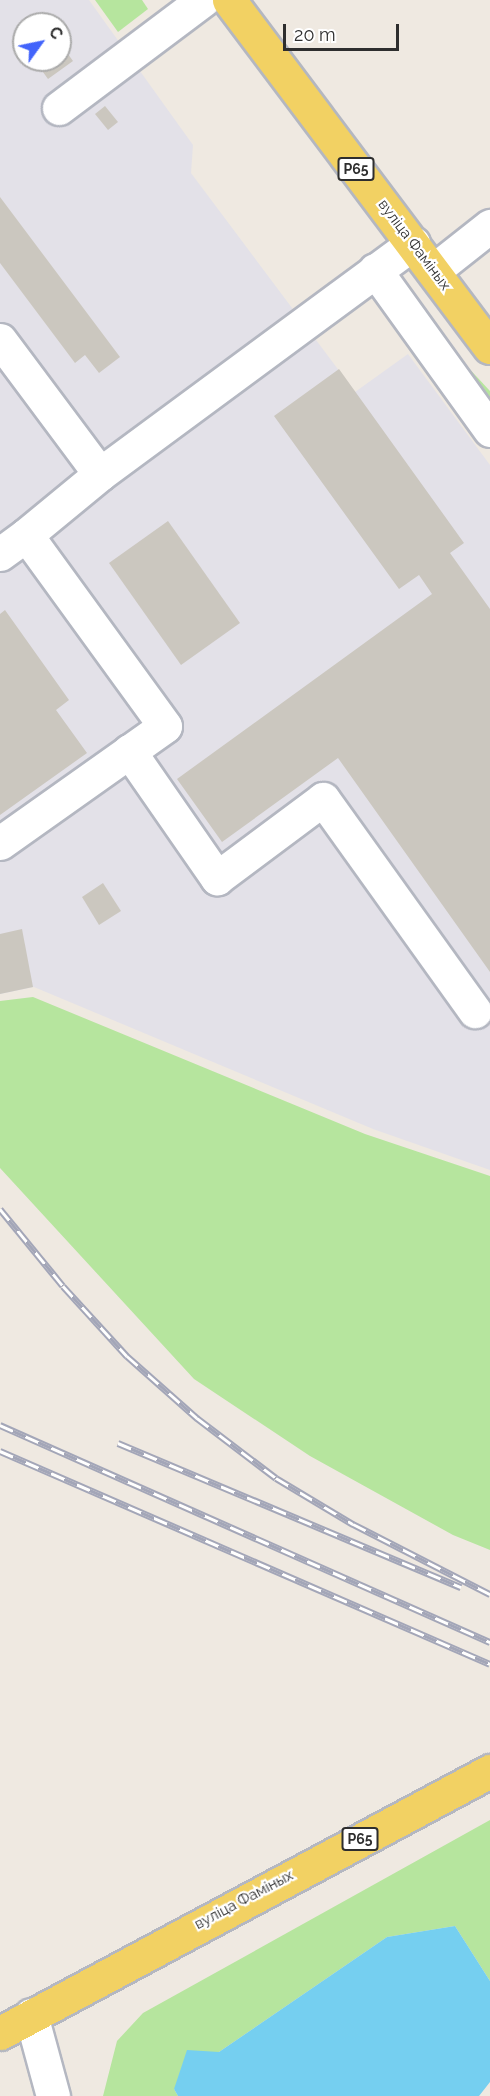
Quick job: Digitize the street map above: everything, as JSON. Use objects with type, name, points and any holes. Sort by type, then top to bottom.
[{"type":"main road","name":"вуліца Фаміных","points":[[229,0],[490,347]]},
{"type":"main road","name":"вуліца Фаміных","points":[[0,2033],[490,1771]]},
{"type":"street","points":[[59,108],[203,0]]},
{"type":"street","points":[[433,271],[490,226]]},
{"type":"street","points":[[0,843],[165,726],[13,545],[100,474],[413,243]]},
{"type":"street","points":[[375,270],[490,430]]},
{"type":"street","points":[[0,340],[100,474]]},
{"type":"street","points":[[129,752],[217,878],[323,799],[475,1011]]},
{"type":"street","points":[[32,2015],[53,2096]]},
{"type":"shaded area","points":[[0,0],[89,0],[193,145],[191,173],[355,392],[408,354],[490,465],[490,1170],[373,1129],[34,987],[0,994]]},
{"type":"green space","points":[[95,0],[142,0],[148,9],[118,32]]},
{"type":"green space","points":[[434,339],[462,361],[490,391],[490,417]]},
{"type":"green space","points":[[33,997],[365,1134],[490,1176],[490,1550],[453,1535],[310,1456],[194,1379],[0,1168],[0,1001]]},
{"type":"green space","points":[[490,1820],[490,1981],[455,1926],[387,1937],[219,2052],[174,2089],[178,2096],[103,2096],[117,2041],[143,2013]]},
{"type":"water","points":[[455,1926],[490,1981],[490,2082],[479,2096],[178,2096],[174,2089],[187,2050],[219,2052],[387,1937]]},
{"type":"building","points":[[43,72],[58,72],[48,79]]},
{"type":"building","points":[[105,106],[118,122],[108,130],[95,114]]},
{"type":"building","points":[[0,197],[120,357],[99,373],[85,355],[75,363],[0,263]]},
{"type":"building","points":[[339,369],[464,543],[450,553],[490,609],[490,972],[338,758],[222,842],[177,779],[432,594],[419,575],[399,589],[274,416]]},
{"type":"building","points":[[168,521],[240,623],[181,665],[109,563]]},
{"type":"building","points":[[5,610],[69,700],[56,710],[87,753],[0,815],[0,614]]},
{"type":"building","points":[[103,883],[121,911],[99,925],[82,897]]},
{"type":"building","points":[[22,929],[33,987],[0,994],[0,934]]},
{"type":"railway","points":[[0,1209],[63,1286],[127,1356],[197,1418],[276,1478],[353,1524],[490,1594]]},
{"type":"railway","points":[[0,1425],[490,1642]]},
{"type":"railway","points":[[118,1443],[461,1587]]},
{"type":"railway","points":[[0,1451],[490,1664]]}]
